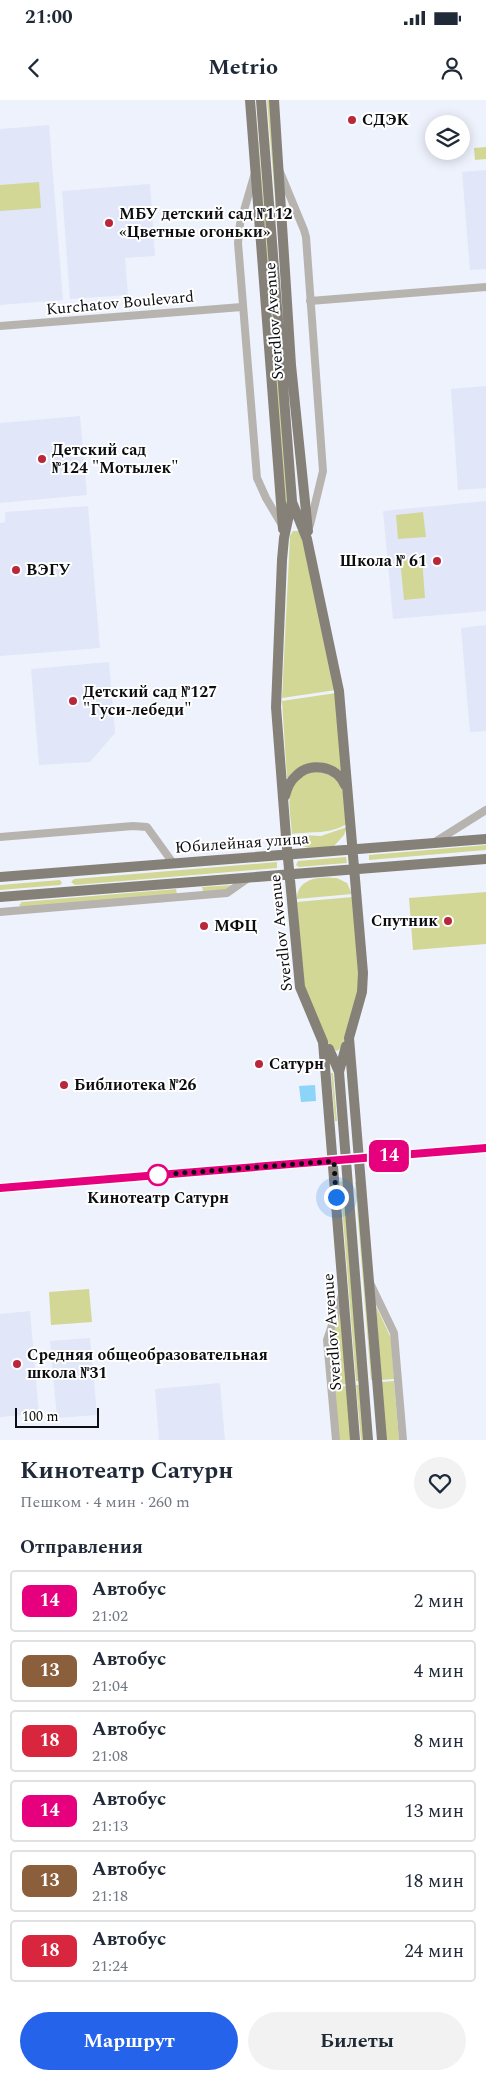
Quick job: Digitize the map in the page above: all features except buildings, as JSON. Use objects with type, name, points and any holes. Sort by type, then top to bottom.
[{"type":"main road","name":"Sverdlov Avenue","points":[[250,100],[284,538],[276,707],[300,987],[339,1072]]},
{"type":"main road","name":"Sverdlov Avenue","points":[[261,100],[292,501],[284,538]]},
{"type":"main road","name":"Sverdlov Avenue","points":[[274,100],[280,170],[291,365],[307,535],[338,683],[364,983],[339,1072],[368,1440]]},
{"type":"main road","name":"Sverdlov Avenue","points":[[292,501],[307,535]]},
{"type":"main road","points":[[284,538],[291,530],[295,529],[300,529],[307,535]]},
{"type":"main road","points":[[284,800],[291,780],[305,769],[312,767],[330,769],[342,779],[347,790]]},
{"type":"main road","name":"Юбилейная улица","points":[[0,877],[486,838]]},
{"type":"main road","points":[[0,897],[247,880],[486,859]]},
{"type":"main road","name":"Sverdlov Avenue","points":[[347,1042],[359,1159],[382,1440]]},
{"type":"main road","points":[[326,1046],[337,1052],[347,1042]]},
{"type":"main road","name":"Sverdlov Avenue","points":[[326,1046],[355,1440]]},
{"type":"main road","points":[[0,1188],[486,1148]]},
{"type":"street","points":[[280,170],[304,230],[323,471],[307,535]]},
{"type":"street","points":[[256,172],[238,232],[242,307],[257,478],[266,498],[283,526]]},
{"type":"street","points":[[310,301],[486,287]]},
{"type":"street","name":"Kurchatov Boulevard","points":[[0,326],[242,307]]},
{"type":"street","points":[[433,843],[486,810]]},
{"type":"street","points":[[0,837],[132,826],[147,828],[173,863]]},
{"type":"street","points":[[0,912],[227,893],[247,880]]},
{"type":"street","points":[[369,1282],[394,1333],[403,1440]]},
{"type":"street","points":[[336,1440],[327,1340],[344,1290]]},
{"type":"shaded area","points":[[49,125],[63,300],[0,305],[0,129]]},
{"type":"shaded area","points":[[486,170],[486,269],[470,270],[462,172]]},
{"type":"shaded area","name":"МБУ детский сад №112 «Цветные огоньки»","points":[[150,184],[155,256],[125,258],[128,295],[70,299],[62,191]]},
{"type":"shaded area","points":[[486,386],[486,488],[458,490],[451,389]]},
{"type":"shaded area","name":"Детский сад №124 \"Мотылек\"","points":[[80,416],[87,495],[0,503],[0,423]]},
{"type":"shaded area","name":"Школа № 61","points":[[486,501],[486,611],[393,619],[383,511]]},
{"type":"shaded area","points":[[88,506],[100,648],[0,656],[0,523],[5,522],[5,512]]},
{"type":"shaded area","points":[[486,625],[486,731],[470,732],[461,628]]},
{"type":"shaded area","name":"Детский сад №127 \"Гуси-лебеди\"","points":[[109,662],[115,733],[90,762],[39,765],[31,669]]},
{"type":"shaded area","name":"Средняя общеобразовательная школа №31","points":[[30,1311],[39,1414],[0,1417],[0,1314]]},
{"type":"shaded area","points":[[90,1338],[97,1415],[57,1418],[50,1341]]},
{"type":"shaded area","points":[[220,1383],[225,1440],[159,1440],[155,1389]]},
{"type":"green space","points":[[255,100],[272,297],[268,297]]},
{"type":"green space","points":[[267,100],[270,100],[283,296]]},
{"type":"green space","points":[[486,147],[486,159],[475,160],[474,148]]},
{"type":"green space","points":[[39,182],[41,208],[0,211],[0,185]]},
{"type":"green space","points":[[269,300],[272,300],[288,503],[286,505]]},
{"type":"green space","points":[[423,512],[426,537],[398,539],[396,515]]},
{"type":"green space","points":[[293,531],[299,531],[303,535],[336,690],[282,698],[290,536]]},
{"type":"green space","points":[[422,558],[425,598],[404,600],[400,560]]},
{"type":"green space","points":[[336,693],[344,775],[329,765],[287,778],[282,701]]},
{"type":"green space","points":[[311,771],[332,776],[342,786],[345,794],[348,823],[328,831],[292,834],[289,806],[292,790],[302,777]]},
{"type":"green space","points":[[347,827],[344,835],[334,846],[306,847],[297,842],[293,837],[302,835],[321,836]]},
{"type":"green space","points":[[486,845],[486,850],[369,860],[369,855]]},
{"type":"green space","points":[[346,857],[347,863],[299,867],[296,865],[298,861]]},
{"type":"green space","points":[[277,862],[277,868],[75,885],[71,882],[74,879]]},
{"type":"green space","points":[[317,878],[337,878],[347,883],[352,894],[297,899],[298,892],[305,883]]},
{"type":"green space","points":[[60,880],[62,883],[60,885],[0,890],[0,885]]},
{"type":"green space","points":[[233,885],[226,891],[203,891],[202,887]]},
{"type":"green space","points":[[176,889],[177,894],[21,907],[19,905],[22,902]]},
{"type":"green space","name":"Спутник","points":[[486,892],[486,944],[413,950],[409,898]]},
{"type":"green space","points":[[352,897],[360,978],[342,1047],[337,1051],[330,1047],[304,991],[297,902]]},
{"type":"green space","points":[[331,1073],[333,1073],[337,1121],[335,1121]]},
{"type":"green space","points":[[342,1181],[359,1381],[356,1381],[340,1182]]},
{"type":"green space","points":[[355,1182],[357,1182],[374,1380],[371,1380]]},
{"type":"green space","points":[[89,1289],[92,1322],[51,1325],[49,1292]]},
{"type":"green space","points":[[376,1306],[391,1338],[394,1379],[381,1380]]},
{"type":"green space","points":[[340,1310],[347,1384],[333,1385],[330,1341]]},
{"type":"green space","points":[[394,1381],[399,1440],[386,1440],[381,1382]]},
{"type":"green space","points":[[356,1385],[359,1385],[364,1440],[361,1440]]},
{"type":"green space","points":[[347,1386],[351,1440],[338,1440],[334,1387]]},
{"type":"water","points":[[315,1085],[316,1101],[301,1102],[299,1086]]},
{"type":"bus line","name":"14","points":[[0,1188],[486,1148]]},
{"type":"place","name":"СДЭК","points":[[352,120]]},
{"type":"place","name":"МБУ детский сад №112 «Цветные огоньки»","points":[[109,223]]},
{"type":"place","name":"Детский сад №124 \"Мотылек\"","points":[[42,459]]},
{"type":"place","name":"Школа № 61","points":[[437,561]]},
{"type":"place","name":"ВЭГУ","points":[[16,570]]},
{"type":"place","name":"Детский сад №127 \"Гуси-лебеди\"","points":[[73,701]]},
{"type":"place","name":"Спутник","points":[[448,921]]},
{"type":"place","name":"МФЦ","points":[[204,926]]},
{"type":"place","name":"Сатурн","points":[[259,1064]]},
{"type":"place","name":"Библиотека №26","points":[[64,1085]]},
{"type":"place","name":"Кинотеатр Сатурн","points":[[158,1175]]},
{"type":"place","name":"Средняя общеобразовательная школа №31","points":[[17,1364]]},
{"type":"route","points":[[158,1175],[334,1161],[336,1197]]}]
